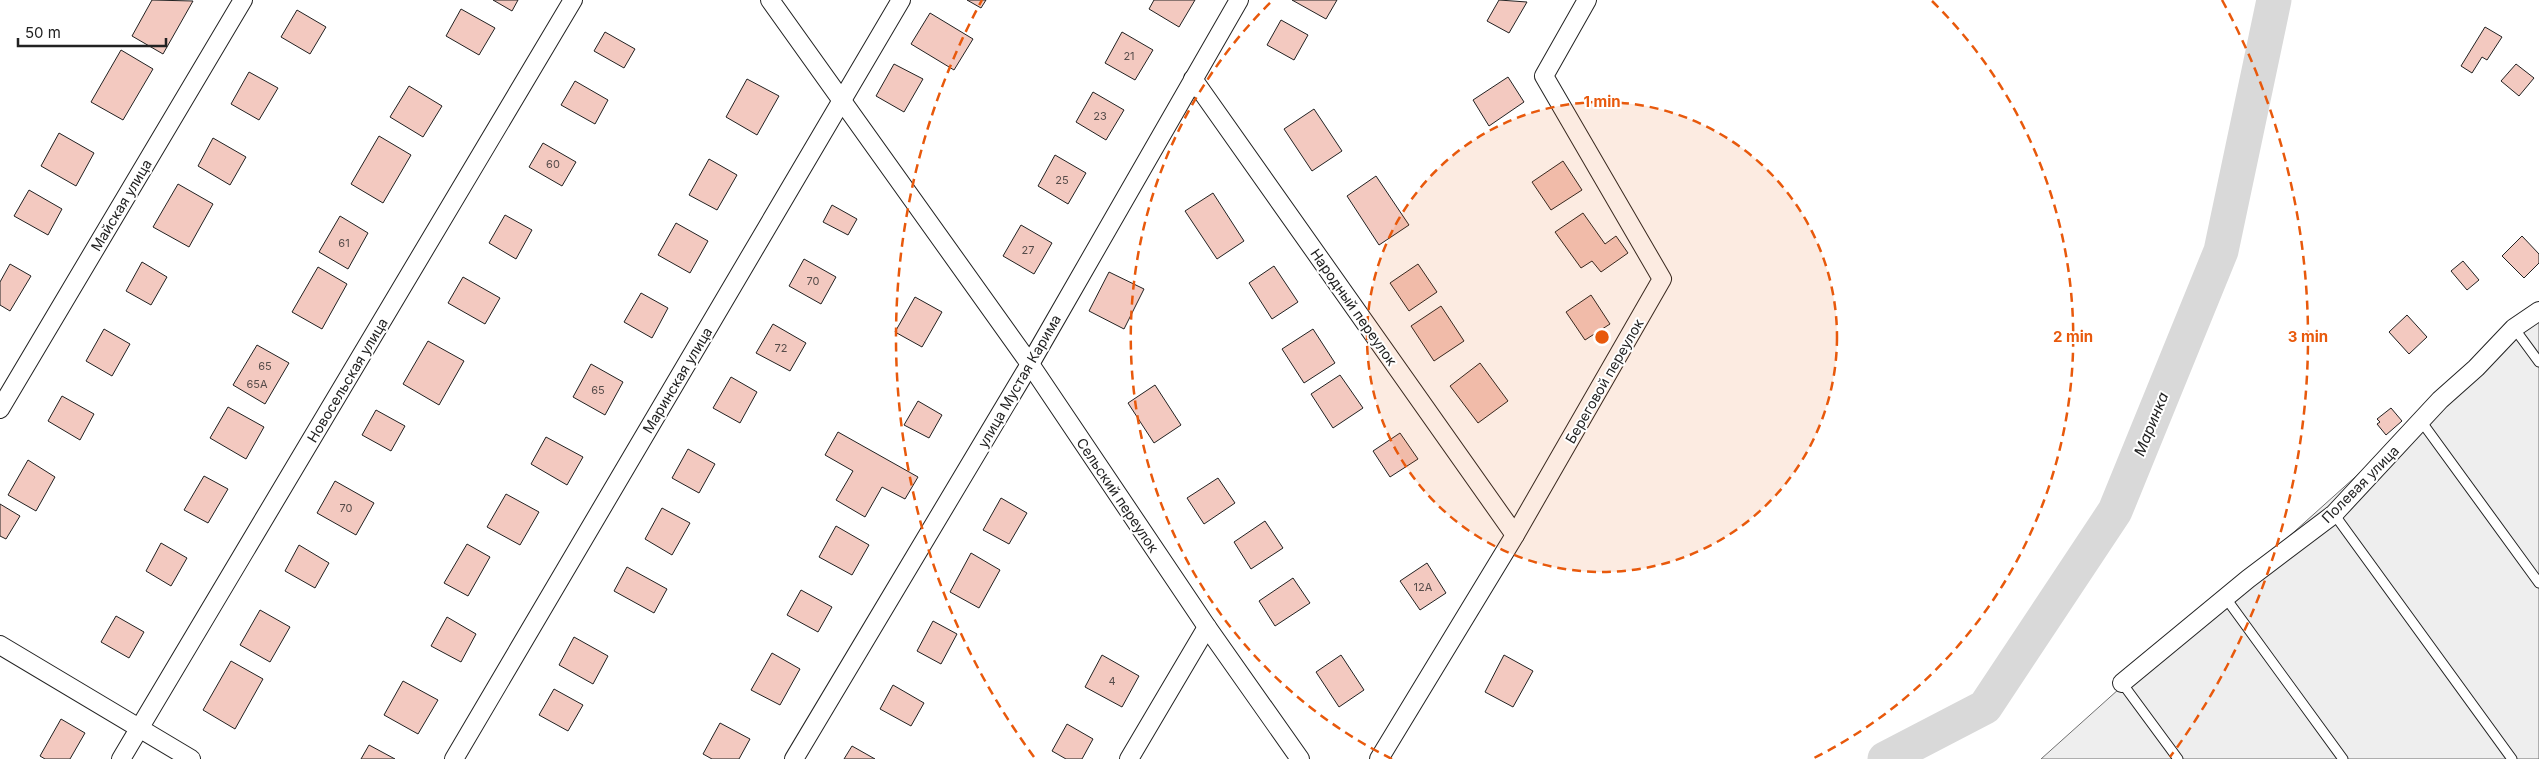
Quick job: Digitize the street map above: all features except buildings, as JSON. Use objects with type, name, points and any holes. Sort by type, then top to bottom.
[{"type":"street","name":"Майская улица","points":[[0,409],[243,0]]},
{"type":"street","name":"Новосельская улица","points":[[121,759],[573,0]]},
{"type":"street","name":"Сельский переулок","points":[[770,0],[1030,364],[1207,627],[1300,759]]},
{"type":"street","name":"Маринская улица","points":[[454,759],[901,0]]},
{"type":"street","name":"улица Мустая Карима","points":[[794,759],[1030,364],[1239,0]]},
{"type":"street","name":"Береговой переулок","points":[[1379,759],[1515,534],[1662,279],[1544,76],[1586,0]]},
{"type":"street","name":"Народный переулок","points":[[1193,79],[1515,534]]},
{"type":"street","name":"Полевая улица","points":[[2122,683],[2225,598],[2334,514],[2421,421],[2514,328],[2539,311]]},
{"type":"street","points":[[1129,759],[1207,627]]},
{"type":"street","points":[[0,645],[191,759]]},
{"type":"lane","points":[[2514,328],[2539,362]]},
{"type":"lane","points":[[2421,421],[2539,583]]},
{"type":"lane","points":[[2334,514],[2512,759]]},
{"type":"lane","points":[[2225,598],[2344,759]]},
{"type":"lane","points":[[2122,683],[2178,759]]},
{"type":"shaded area","points":[[2539,312],[2539,759],[2041,759]]},
{"type":"waterway","name":"Маринка","points":[[1885,759],[1985,707],[2115,511],[2221,251],[2274,0]]}]
